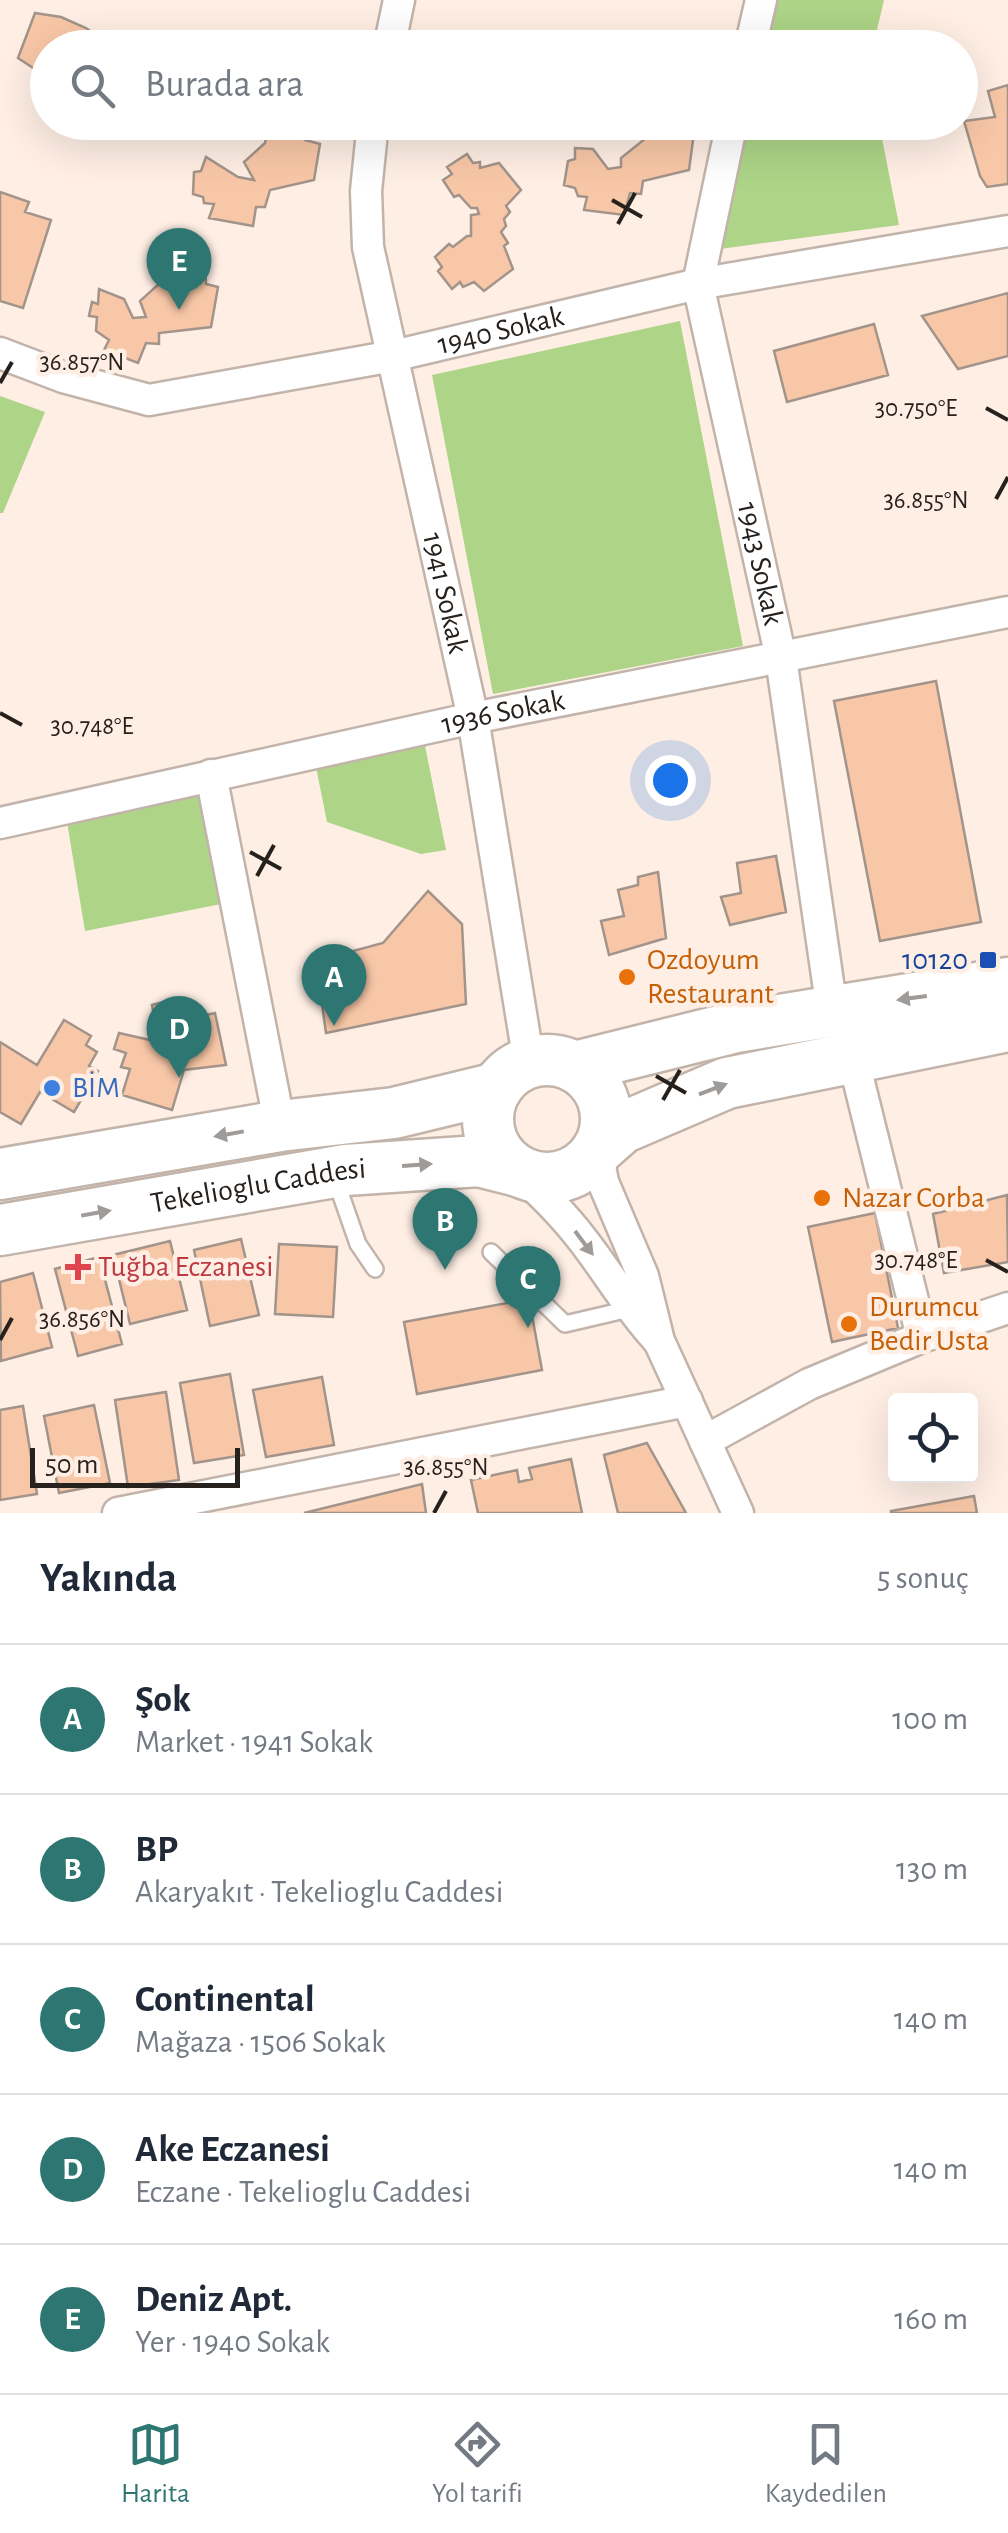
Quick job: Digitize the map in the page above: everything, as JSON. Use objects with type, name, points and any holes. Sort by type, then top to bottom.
[{"type":"main road","name":"Tekelioglu Caddesi","points":[[0,1174],[280,1126],[394,1113],[533,1073],[736,1028],[1008,983]]},
{"type":"main road","points":[[597,1150],[604,1136],[604,1104],[588,1076],[533,1073],[490,1106],[488,1125],[503,1159],[518,1171],[552,1178],[570,1174],[585,1164],[622,1128],[727,1083],[1008,1026]]},
{"type":"main road","name":"Tekelioglu Caddesi","points":[[0,1230],[334,1172],[478,1161],[518,1171]]},
{"type":"street","points":[[393,30],[399,0]]},
{"type":"street","points":[[754,30],[762,0]]},
{"type":"street","name":"1941 Sokak","points":[[371,140],[366,192],[368,247],[473,718],[533,1073]]},
{"type":"street","name":"1943 Sokak","points":[[728,140],[698,284],[782,658],[832,1010]]},
{"type":"street","name":"1940 Sokak","points":[[0,353],[149,400],[393,356],[698,284],[1008,231]]},
{"type":"street","name":"1936 Sokak","points":[[0,823],[473,718],[1008,612]]},
{"type":"street","points":[[211,775],[280,1126]]},
{"type":"street","points":[[853,1058],[922,1337]]},
{"type":"street","points":[[597,1150],[604,1182],[644,1276],[659,1342],[738,1513]]},
{"type":"street","points":[[518,1171],[585,1242],[629,1309],[659,1342]]},
{"type":"street","points":[[705,1441],[809,1384],[922,1337],[1008,1308]]},
{"type":"street","points":[[118,1513],[211,1506],[686,1402]]},
{"type":"lane","points":[[334,1172],[358,1244],[376,1268]]},
{"type":"lane","points":[[491,1252],[566,1324],[629,1309]]},
{"type":"green space","points":[[776,0],[884,0],[877,30],[769,30]]},
{"type":"green space","points":[[743,140],[882,140],[899,225],[720,249],[723,212]]},
{"type":"green space","points":[[680,321],[743,646],[493,694],[432,375]]},
{"type":"green space","points":[[0,396],[45,412],[3,513],[0,513]]},
{"type":"green space","points":[[425,746],[446,850],[421,854],[327,822],[316,767]]},
{"type":"green space","points":[[200,793],[221,904],[85,931],[67,822]]},
{"type":"building","points":[[35,13],[61,17],[89,30],[30,30],[30,66],[18,58]]},
{"type":"building","points":[[1008,85],[1008,184],[987,187],[970,140],[978,140],[978,119],[995,117],[988,91]]},
{"type":"building","points":[[305,140],[320,144],[314,180],[270,190],[265,207],[256,207],[253,226],[209,218],[214,204],[204,203],[203,197],[193,194],[194,172],[201,171],[206,157],[238,177],[254,180],[244,162],[265,143]]},
{"type":"building","points":[[644,140],[693,140],[689,170],[643,181],[641,194],[630,193],[624,215],[584,210],[587,197],[578,196],[575,188],[564,185],[568,161],[575,159],[575,148],[593,149],[608,169],[621,167],[621,158]]},
{"type":"building","points":[[467,154],[473,163],[480,162],[480,168],[499,163],[521,190],[506,206],[510,212],[501,232],[508,243],[504,246],[513,269],[484,291],[474,282],[463,287],[460,282],[452,289],[438,271],[442,267],[435,257],[449,244],[453,247],[471,236],[471,215],[479,214],[459,195],[454,197],[443,180],[452,174],[447,167]]},
{"type":"building","points":[[0,192],[29,202],[25,212],[51,220],[23,308],[0,301]]},
{"type":"building","points":[[183,249],[205,260],[206,284],[218,287],[211,327],[159,333],[159,344],[146,343],[138,363],[104,350],[109,340],[96,331],[97,317],[89,316],[92,302],[98,304],[99,289],[124,299],[133,318],[146,317],[140,301],[160,283],[164,254],[182,259]]},
{"type":"building","points":[[1008,293],[1008,356],[958,369],[922,316]]},
{"type":"building","points":[[874,324],[888,375],[787,402],[774,351]]},
{"type":"building","points":[[936,681],[981,922],[880,941],[834,701]]},
{"type":"building","points":[[776,856],[786,912],[730,925],[721,897],[741,893],[737,863]]},
{"type":"building","points":[[658,872],[666,938],[609,955],[601,921],[624,916],[618,890],[638,885],[638,877]]},
{"type":"building","points":[[428,891],[462,924],[466,1004],[326,1033],[316,961],[383,943]]},
{"type":"building","points":[[170,1000],[173,1012],[185,1009],[188,1019],[215,1013],[226,1065],[184,1070],[172,1110],[122,1095],[130,1069],[121,1067],[126,1053],[114,1049],[119,1033],[159,1042],[152,1005]]},
{"type":"building","points":[[64,1020],[91,1036],[86,1045],[97,1052],[89,1066],[98,1071],[74,1112],[40,1092],[21,1124],[0,1112],[0,1042],[37,1065]]},
{"type":"building","points":[[1007,1195],[1008,1262],[944,1273],[933,1214]]},
{"type":"building","points":[[875,1213],[898,1328],[832,1342],[808,1227]]},
{"type":"building","points":[[241,1239],[259,1315],[210,1326],[194,1250]]},
{"type":"building","points":[[170,1241],[187,1310],[130,1324],[113,1255]]},
{"type":"building","points":[[279,1244],[337,1247],[333,1317],[275,1314]]},
{"type":"building","points":[[99,1257],[122,1344],[78,1356],[55,1269]]},
{"type":"building","points":[[33,1273],[52,1347],[1,1361],[0,1282]]},
{"type":"building","points":[[529,1299],[542,1370],[417,1394],[404,1322]]},
{"type":"building","points":[[230,1374],[244,1455],[194,1463],[180,1383]]},
{"type":"building","points":[[322,1377],[334,1445],[266,1457],[253,1390]]},
{"type":"building","points":[[166,1392],[179,1480],[128,1487],[115,1400]]},
{"type":"building","points":[[94,1405],[110,1483],[59,1493],[44,1416]]},
{"type":"building","points":[[23,1406],[37,1494],[0,1500],[0,1410]]},
{"type":"building","points":[[647,1443],[686,1513],[618,1513],[604,1455]]},
{"type":"building","points":[[571,1459],[582,1513],[478,1513],[471,1480],[517,1470],[519,1482],[532,1479],[529,1468]]},
{"type":"building","points":[[422,1484],[426,1513],[304,1513]]},
{"type":"building","points":[[974,1496],[977,1513],[891,1513],[891,1511]]},
{"type":"place","name":"Deniz Apt.","points":[[179,310]]},
{"type":"place","name":"10120","points":[[988,960]]},
{"type":"place","name":"Ozdoyum Restaurant","points":[[627,977]]},
{"type":"place","name":"Şok","points":[[334,1026]]},
{"type":"place","name":"Ake Eczanesi","points":[[179,1078]]},
{"type":"place","name":"BİM","points":[[52,1088]]},
{"type":"place","name":"Nazar Corba","points":[[822,1198]]},
{"type":"place","name":"Tuğba Eczanesi","points":[[78,1267]]},
{"type":"place","name":"BP","points":[[445,1270]]},
{"type":"place","name":"Durumcu Bedir Usta","points":[[849,1324]]},
{"type":"place","name":"Continental","points":[[528,1328]]}]
